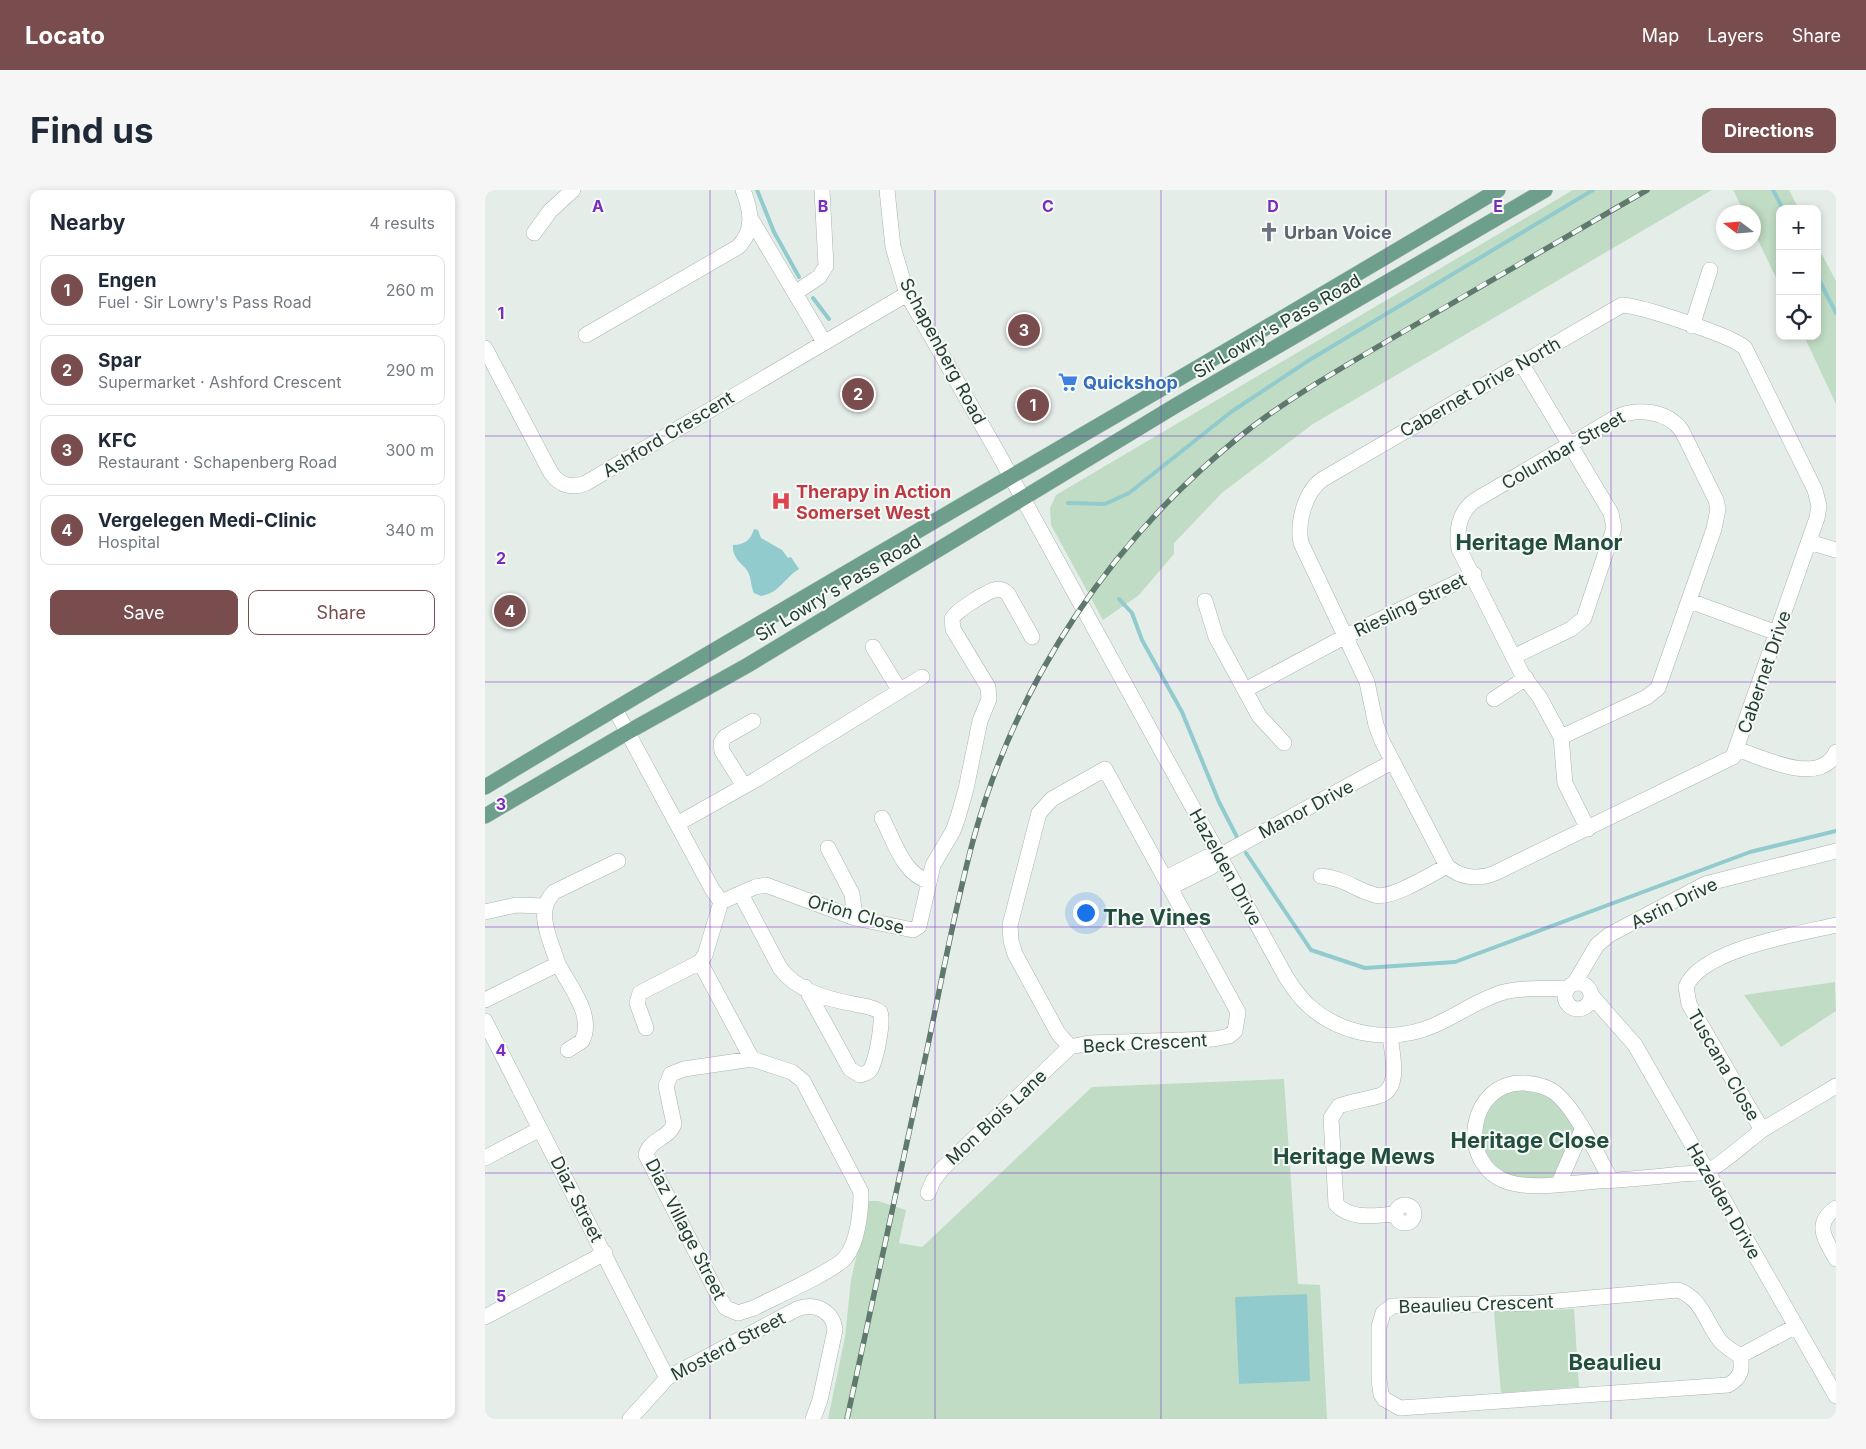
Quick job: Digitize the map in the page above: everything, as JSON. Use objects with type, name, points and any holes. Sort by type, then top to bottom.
[{"type":"main road","name":"Sir Lowry's Pass Road","points":[[485,787],[1498,190]]},
{"type":"main road","name":"Sir Lowry's Pass Road","points":[[485,816],[748,665],[1022,499],[1545,190]]},
{"type":"street","points":[[534,233],[550,211],[573,190]]},
{"type":"street","points":[[743,190],[751,219],[824,342]]},
{"type":"street","points":[[795,293],[819,277],[826,266],[822,190]]},
{"type":"street","name":"Schapenberg Road","points":[[887,190],[893,247],[907,294],[1022,499]]},
{"type":"street","points":[[586,335],[738,247],[748,232],[751,219]]},
{"type":"street","points":[[1693,326],[1710,270]]},
{"type":"street","name":"Ashford Crescent","points":[[485,348],[551,474],[559,482],[575,486],[586,483],[907,294]]},
{"type":"street","name":"Cabernet Drive North","points":[[1346,636],[1301,543],[1299,528],[1310,494],[1316,484],[1622,305],[1635,306],[1693,326]]},
{"type":"street","name":"Cabernet Drive","points":[[1447,866],[1451,870],[1473,877],[1486,877],[1728,761],[1737,749],[1809,542],[1819,506],[1815,490],[1748,353],[1741,344],[1733,340],[1693,326]]},
{"type":"street","points":[[1513,657],[1571,629],[1584,618],[1614,528],[1611,512],[1521,363]]},
{"type":"street","name":"Columbar Street","points":[[1561,737],[1653,693],[1661,681],[1716,524],[1718,509],[1716,500],[1677,424],[1664,417],[1634,410],[1615,418],[1467,507],[1462,516],[1457,538],[1459,549],[1513,657],[1540,698],[1561,737],[1565,783],[1588,829]]},
{"type":"street","name":"Hazelden Drive","points":[[1022,499],[1286,977],[1306,1004],[1328,1020],[1349,1030],[1390,1036],[1421,1031],[1503,992],[1532,987],[1578,993],[1622,1028],[1635,1045],[1836,1396]]},
{"type":"street","points":[[1809,542],[1836,550]]},
{"type":"street","name":"Riesling Street","points":[[1245,690],[1346,636],[1473,574]]},
{"type":"street","name":"Orion Close","points":[[721,902],[761,886],[771,886],[855,918],[913,930],[919,926],[933,865],[953,831],[958,818],[980,721],[989,696],[988,687],[952,626],[953,616],[995,590],[1002,590],[1008,594],[1032,637]]},
{"type":"street","points":[[1205,600],[1216,637],[1245,690],[1265,724],[1284,743]]},
{"type":"street","points":[[1690,602],[1777,632]]},
{"type":"street","points":[[1321,876],[1337,878],[1379,896],[1394,892],[1447,866],[1392,762],[1375,725],[1367,682],[1346,636]]},
{"type":"street","points":[[873,647],[900,691]]},
{"type":"street","points":[[677,824],[744,786],[922,677]]},
{"type":"street","points":[[1494,699],[1526,678]]},
{"type":"street","points":[[615,709],[712,889],[721,902],[705,955],[700,962],[640,993],[637,1003],[646,1028]]},
{"type":"street","points":[[744,786],[723,751],[721,743],[725,737],[753,721]]},
{"type":"street","points":[[1737,749],[1799,769],[1828,764],[1836,752]]},
{"type":"street","name":"Manor Drive","points":[[1219,856],[1392,762]]},
{"type":"street","name":"Beck Crescent","points":[[1105,769],[1238,1012],[1235,1031],[1229,1036],[1214,1039],[1098,1043],[1070,1047],[1063,1040],[1039,1001],[1011,941],[1009,925],[1039,813],[1052,799],[1105,769]]},
{"type":"street","points":[[882,818],[908,868],[916,876],[929,881]]},
{"type":"street","points":[[828,848],[852,894],[855,918]]},
{"type":"street","name":"Asrin Drive","points":[[1578,993],[1586,965],[1597,945],[1609,935],[1705,884],[1836,851]]},
{"type":"street","points":[[1168,882],[1207,857],[1219,856]]},
{"type":"street","points":[[568,1050],[582,1040],[586,1024],[582,1008],[558,964],[544,917],[544,906],[554,892],[617,861]]},
{"type":"street","points":[[741,894],[780,968],[788,977],[827,999],[873,1008],[880,1012],[883,1021],[873,1066],[868,1072],[860,1075],[850,1069],[805,988]]},
{"type":"street","points":[[485,912],[516,905],[544,906]]},
{"type":"street","name":"Tuscana Close","points":[[1762,1130],[1689,1004],[1686,987],[1696,972],[1741,948],[1836,925]]},
{"type":"street","points":[[700,962],[752,1059]]},
{"type":"street","points":[[485,1000],[558,964]]},
{"type":"street","name":"Diaz Street","points":[[485,1021],[605,1253],[667,1378]]},
{"type":"street","points":[[1390,1036],[1394,1079],[1390,1088],[1379,1096],[1339,1106],[1331,1118],[1337,1204],[1343,1211],[1351,1215],[1396,1214]]},
{"type":"street","name":"Mon Blois Lane","points":[[928,1193],[942,1169],[1070,1047]]},
{"type":"street","name":"Diaz Village Street","points":[[752,1059],[792,1072],[803,1081],[861,1192],[861,1202],[853,1242],[843,1260],[754,1308],[738,1313],[726,1308],[720,1299],[646,1154],[648,1146],[668,1133],[674,1124],[666,1086],[671,1074],[684,1069],[752,1059]]},
{"type":"street","points":[[1611,1180],[1565,1102],[1553,1091],[1536,1084],[1519,1083],[1506,1086],[1491,1094],[1480,1108],[1474,1128],[1474,1145],[1480,1158],[1490,1171],[1507,1182],[1530,1185],[1611,1180],[1707,1172]]},
{"type":"street","name":"Tuscana Close","points":[[1707,1172],[1762,1130],[1836,1086]]},
{"type":"street","points":[[485,1158],[540,1129]]},
{"type":"street","points":[[1559,1183],[1582,1130]]},
{"type":"street","points":[[1836,1208],[1826,1217],[1822,1232],[1836,1258]]},
{"type":"street","points":[[485,1317],[605,1253]]},
{"type":"street","name":"Beaulieu Crescent","points":[[1666,1289],[1679,1290],[1694,1299],[1701,1307],[1719,1340],[1740,1356],[1741,1371],[1739,1377],[1728,1385],[1719,1387],[1399,1408],[1390,1405],[1381,1394],[1379,1327],[1383,1313],[1387,1309],[1402,1304],[1479,1305],[1534,1303],[1666,1289]]},
{"type":"street","name":"Mosterd Street","points":[[629,1419],[667,1378],[803,1307],[821,1309],[827,1313],[834,1324],[835,1330],[824,1386],[813,1419]]},
{"type":"street","points":[[1740,1356],[1796,1326]]},
{"type":"green space","points":[[1573,190],[1712,190],[1313,424],[1223,492],[1174,543],[1174,554],[1139,595],[1103,620],[1051,525],[1050,508],[1056,495]]},
{"type":"green space","points":[[1733,190],[1789,190],[1797,205],[1776,205],[1776,278],[1761,247],[1761,205],[1740,205]]},
{"type":"green space","points":[[1821,253],[1836,281],[1836,404],[1806,340],[1821,340]]},
{"type":"green space","points":[[1835,982],[1836,1011],[1781,1047],[1744,995]]},
{"type":"green space","points":[[1284,1079],[1298,1284],[1320,1285],[1327,1419],[828,1419],[845,1337],[851,1280],[869,1201],[878,1201],[906,1210],[899,1243],[922,1247],[1092,1087]]},
{"type":"green space","points":[[1543,1082],[1583,1125],[1560,1178],[1512,1181],[1491,1170],[1477,1147],[1492,1088]]},
{"type":"green space","points":[[1574,1309],[1579,1387],[1501,1393],[1494,1312]]},
{"type":"water","points":[[754,529],[758,530],[761,538],[782,550],[788,558],[791,557],[799,569],[773,592],[761,596],[754,593],[748,572],[737,559],[733,549],[733,545],[744,543],[749,539]]},
{"type":"water","points":[[1307,1294],[1310,1381],[1239,1384],[1235,1297]]},
{"type":"waterway","points":[[757,190],[774,232],[799,277]]},
{"type":"waterway","points":[[1068,503],[1105,504],[1129,493],[1231,412],[1311,359],[1593,190]]},
{"type":"waterway","points":[[1773,190],[1781,205]]},
{"type":"waterway","points":[[1821,284],[1836,313]]},
{"type":"waterway","points":[[813,298],[829,319]]},
{"type":"waterway","points":[[1119,599],[1132,613],[1142,640],[1182,712],[1219,802],[1237,837]]},
{"type":"waterway","points":[[1246,853],[1311,950],[1365,968],[1455,962],[1750,852],[1836,831]]},
{"type":"railway","points":[[847,1419],[954,920],[974,837],[993,779],[1016,722],[1043,668],[1075,617],[1110,568],[1149,522],[1192,478],[1256,424],[1335,372],[1647,190]]},
{"type":"place","name":"Urban Voice","points":[[1269,232]]},
{"type":"place","name":"KFC","points":[[1024,330]]},
{"type":"place","name":"Quickshop","points":[[1068,382]]},
{"type":"place","name":"Spar","points":[[858,394]]},
{"type":"place","name":"Engen","points":[[1033,405]]},
{"type":"place","name":"Therapy in Action Somerset West","points":[[781,501]]},
{"type":"place","name":"Vergelegen Medi-Clinic","points":[[510,611]]},
{"type":"district","name":"Heritage Manor","points":[[1539,542]]},
{"type":"district","name":"The Vines","points":[[1157,917]]},
{"type":"district","name":"Heritage Close","points":[[1530,1140]]},
{"type":"district","name":"Heritage Mews","points":[[1354,1156]]},
{"type":"district","name":"Beaulieu","points":[[1615,1362]]}]
